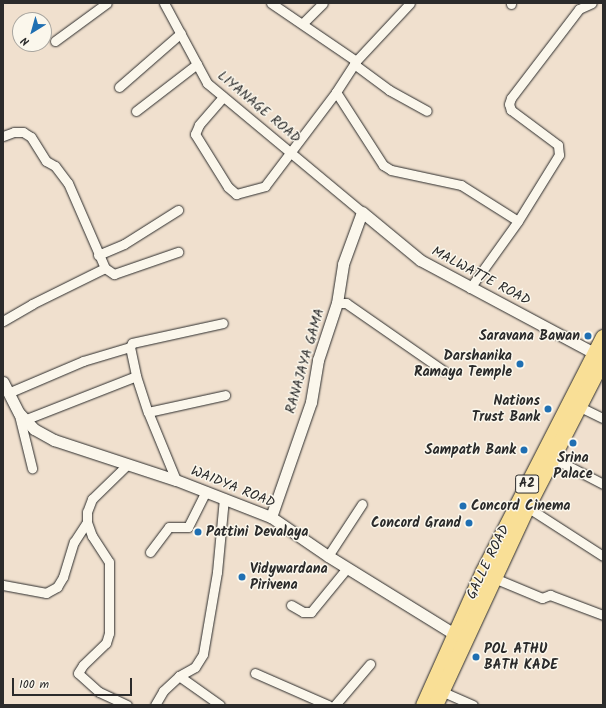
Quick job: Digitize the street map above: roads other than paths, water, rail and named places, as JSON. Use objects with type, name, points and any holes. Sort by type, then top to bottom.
[{"type":"highway","name":"GALLE ROAD","points":[[422,705],[494,578],[528,507],[580,407],[599,356],[603,337]]},
{"type":"highway","name":"GALLE ROAD","points":[[435,705],[460,637],[599,356]]},
{"type":"street","points":[[55,41],[107,3]]},
{"type":"street","name":"LIYANAGE ROAD","points":[[164,3],[182,34],[206,83],[362,212]]},
{"type":"street","points":[[271,3],[303,23],[390,90],[427,111]]},
{"type":"street","points":[[303,23],[323,3]]},
{"type":"street","points":[[223,97],[197,130],[196,134],[228,187],[236,194],[265,186],[336,92],[355,62],[410,3]]},
{"type":"street","points":[[470,288],[518,221],[559,155],[558,145],[511,110],[509,104],[579,9],[592,3]]},
{"type":"street","points":[[119,86],[182,34]]},
{"type":"street","points":[[136,111],[197,64]]},
{"type":"street","points":[[336,92],[383,164],[391,170],[461,185],[518,221]]},
{"type":"street","points":[[3,136],[14,132],[23,132],[31,138],[46,161],[55,166],[68,183],[98,255],[105,268],[114,274],[178,252]]},
{"type":"street","points":[[98,255],[124,244],[178,210]]},
{"type":"street","name":"MALWATTE ROAD","points":[[362,212],[420,260],[599,356]]},
{"type":"street","name":"RANAJAYA GAMA","points":[[271,517],[312,402],[318,360],[337,303],[343,264],[362,212]]},
{"type":"street","points":[[3,321],[105,268]]},
{"type":"street","points":[[337,303],[346,303],[444,371]]},
{"type":"street","points":[[8,393],[83,361],[130,347],[132,343],[223,323]]},
{"type":"street","points":[[130,347],[136,376],[148,412],[176,480]]},
{"type":"street","points":[[32,468],[22,417],[136,376]]},
{"type":"street","name":"WAIDYA ROAD","points":[[3,382],[22,417],[34,429],[54,440],[176,480],[271,517],[328,556],[460,637]]},
{"type":"street","points":[[148,412],[225,395]]},
{"type":"street","points":[[580,407],[603,418]]},
{"type":"street","points":[[553,458],[603,484]]},
{"type":"street","points":[[127,705],[99,692],[78,673],[83,665],[106,643],[110,633],[109,562],[92,536],[87,522],[87,512],[92,499],[128,464]]},
{"type":"street","points":[[150,552],[169,527],[188,527],[206,491]]},
{"type":"street","points":[[155,705],[163,690],[178,676],[196,667],[203,654],[217,572],[224,498]]},
{"type":"street","points":[[328,556],[362,504]]},
{"type":"street","points":[[528,507],[603,556]]},
{"type":"street","points":[[3,584],[46,593],[57,587],[63,577],[74,542],[87,522]]},
{"type":"street","points":[[291,605],[303,612],[311,612],[347,568]]},
{"type":"street","points":[[494,578],[542,598],[550,595],[603,615]]},
{"type":"street","points":[[336,705],[370,664]]},
{"type":"street","points":[[255,673],[328,705]]},
{"type":"street","points":[[178,676],[220,705]]},
{"type":"street","points":[[441,691],[473,705]]},
{"type":"place","name":"Saravana Bawan","points":[[588,336]]},
{"type":"place","name":"Darshanika Ramaya Temple","points":[[520,364]]},
{"type":"place","name":"Nations Trust Bank","points":[[548,409]]},
{"type":"place","name":"Srina Palace","points":[[573,443]]},
{"type":"place","name":"Sampath Bank","points":[[524,450]]},
{"type":"place","name":"Concord Cinema","points":[[463,506]]},
{"type":"place","name":"Concord Grand","points":[[469,523]]},
{"type":"place","name":"Pattini Devalaya","points":[[198,532]]},
{"type":"place","name":"Vidywardana Pirivena","points":[[242,577]]},
{"type":"place","name":"POL ATHU BATH KADE","points":[[476,657]]}]
